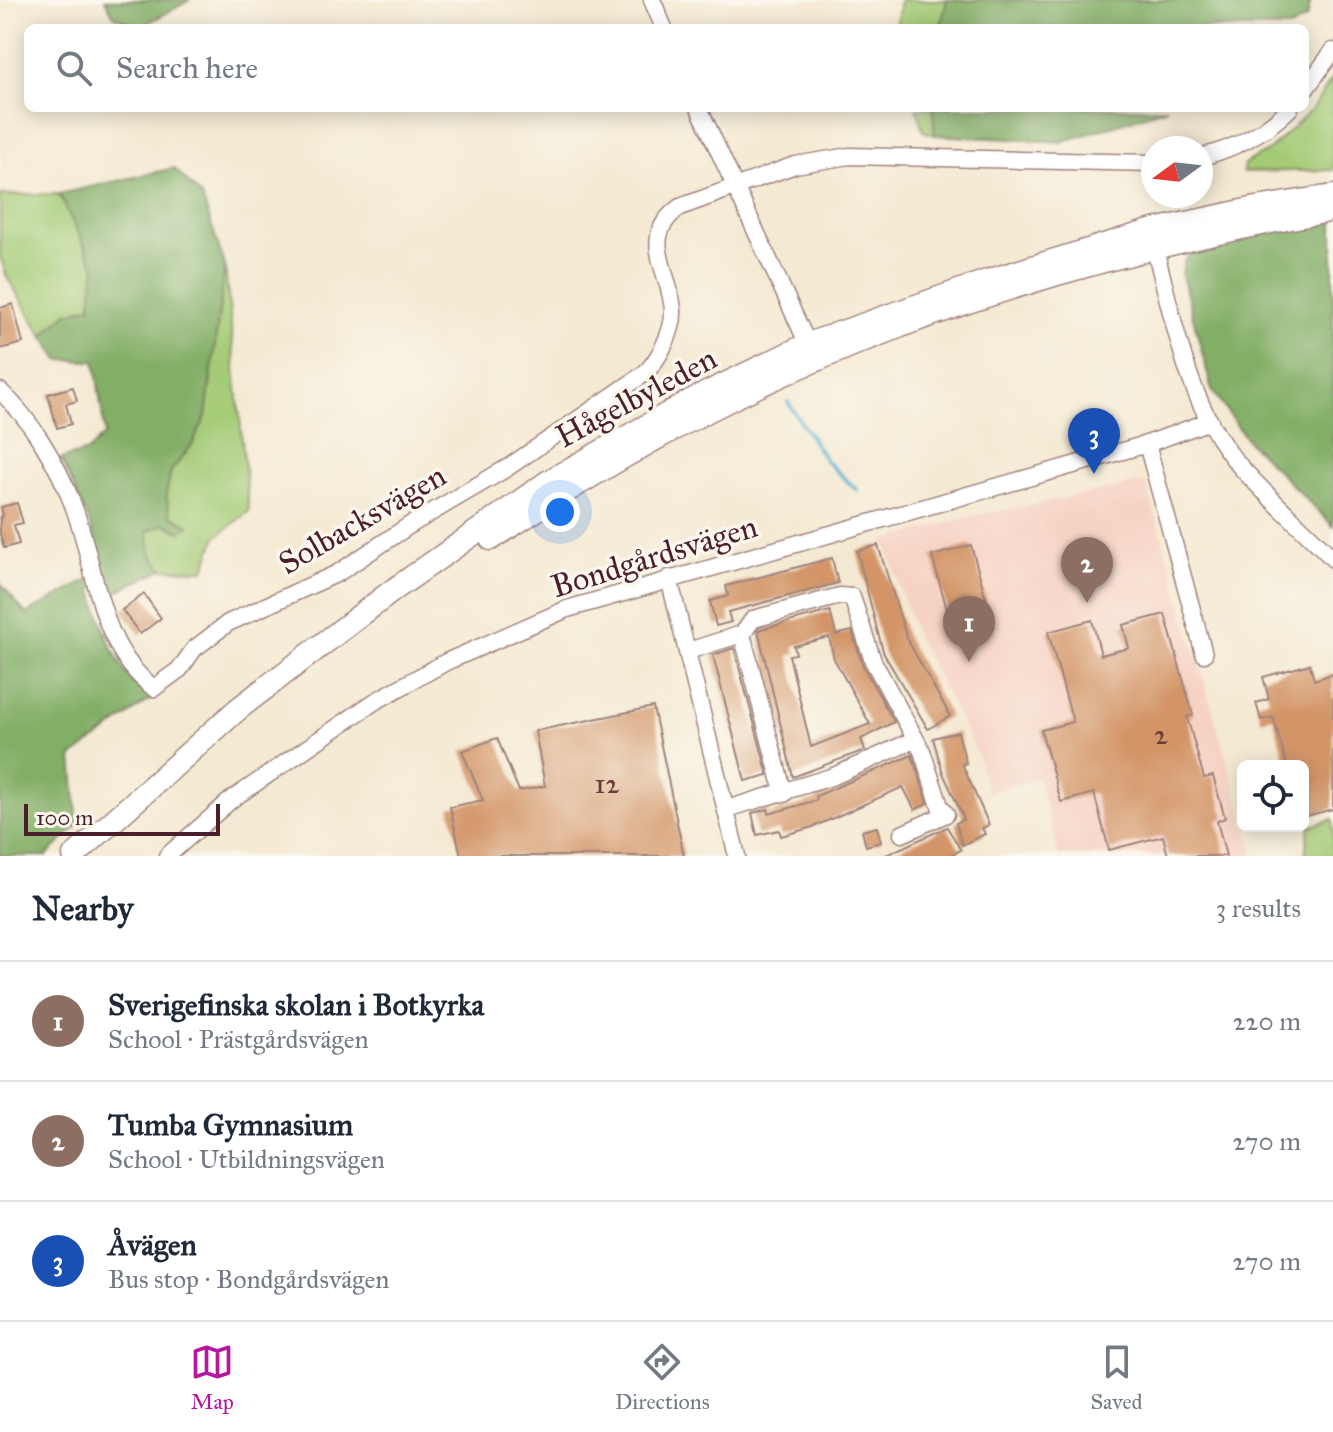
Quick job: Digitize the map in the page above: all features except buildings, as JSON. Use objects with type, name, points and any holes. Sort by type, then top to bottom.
[{"type":"main road","name":"Hågelbyleden","points":[[74,856],[238,709],[392,591],[585,460],[690,401],[987,281],[1152,240],[1256,208],[1333,196]]},
{"type":"main road","name":"Hågelbyleden","points":[[1152,240],[1333,210]]},
{"type":"main road","name":"Hågelbyleden","points":[[92,856],[245,716],[400,600],[596,472],[811,352]]},
{"type":"street","points":[[652,0],[662,24]]},
{"type":"street","points":[[1309,84],[1333,51]]},
{"type":"street","points":[[701,112],[811,352]]},
{"type":"street","points":[[1213,153],[1235,146],[1269,126],[1285,112]]},
{"type":"street","points":[[733,188],[795,165],[849,156],[1141,163]]},
{"type":"street","name":"Solbacksvägen","points":[[0,391],[42,442],[73,505],[108,623],[138,677],[154,688],[180,669],[194,649],[228,623],[338,573],[507,468],[644,374],[657,362],[674,314],[658,235],[665,218],[680,207],[733,188]]},
{"type":"street","points":[[1152,240],[1191,381],[1210,421],[1237,462],[1333,559]]},
{"type":"street","name":"Bondgårdsvägen","points":[[175,853],[231,800],[393,691],[446,662],[567,609],[1147,444],[1210,421]]},
{"type":"street","points":[[1147,444],[1204,654]]},
{"type":"street","points":[[669,578],[737,856]]},
{"type":"street","points":[[688,651],[742,634],[753,619],[840,596],[852,597],[873,661],[914,740],[946,814],[902,834]]},
{"type":"street","points":[[742,634],[784,794]]},
{"type":"street","points":[[727,809],[784,794],[834,776],[914,740]]},
{"type":"shaded area","points":[[1146,482],[1237,794],[1237,832],[1248,832],[1255,856],[1059,856],[1039,777],[987,793],[977,753],[915,634],[885,540],[969,517]]},
{"type":"green space","points":[[105,0],[190,0],[146,24],[131,24],[114,16]]},
{"type":"green space","points":[[900,0],[947,0],[941,24],[897,24]]},
{"type":"green space","points":[[947,0],[1311,0],[1307,18],[1297,24],[941,24]]},
{"type":"green space","points":[[1333,77],[1333,170],[1243,172],[1244,164],[1269,150],[1313,108]]},
{"type":"green space","points":[[918,112],[933,112],[935,135],[923,131]]},
{"type":"green space","points":[[933,112],[1155,112],[1062,142],[935,135]]},
{"type":"green space","points":[[174,168],[202,197],[225,265],[206,416],[192,445],[171,471],[166,494],[170,515],[189,525],[181,532],[164,524],[147,531],[152,555],[163,569],[110,595],[89,521],[61,459],[88,451],[105,434],[95,361],[59,360],[43,336],[66,314],[91,306],[95,267],[59,194]]},
{"type":"green space","points":[[59,194],[95,267],[91,306],[66,314],[43,336],[7,277],[0,256],[0,195]]},
{"type":"green space","points":[[1333,217],[1333,526],[1248,441],[1212,390],[1182,275],[1184,262],[1195,248]]},
{"type":"green space","points":[[225,265],[249,511],[216,537],[204,570],[163,569],[152,555],[147,532],[164,524],[181,532],[188,525],[170,515],[166,494],[171,471],[192,445],[206,416]]},
{"type":"green space","points":[[90,579],[104,628],[119,661],[139,688],[152,698],[72,757],[78,825],[46,856],[0,856],[0,583],[26,614]]},
{"type":"green space","points":[[1333,819],[1333,856],[1305,856],[1309,827]]},
{"type":"waterway","points":[[788,402],[826,461],[857,490]]},
{"type":"place","name":"Åvägen","points":[[1094,474]]},
{"type":"place","name":"Tumba Gymnasium","points":[[1087,603]]},
{"type":"place","name":"Sverigefinska skolan i Botkyrka","points":[[969,662]]}]
